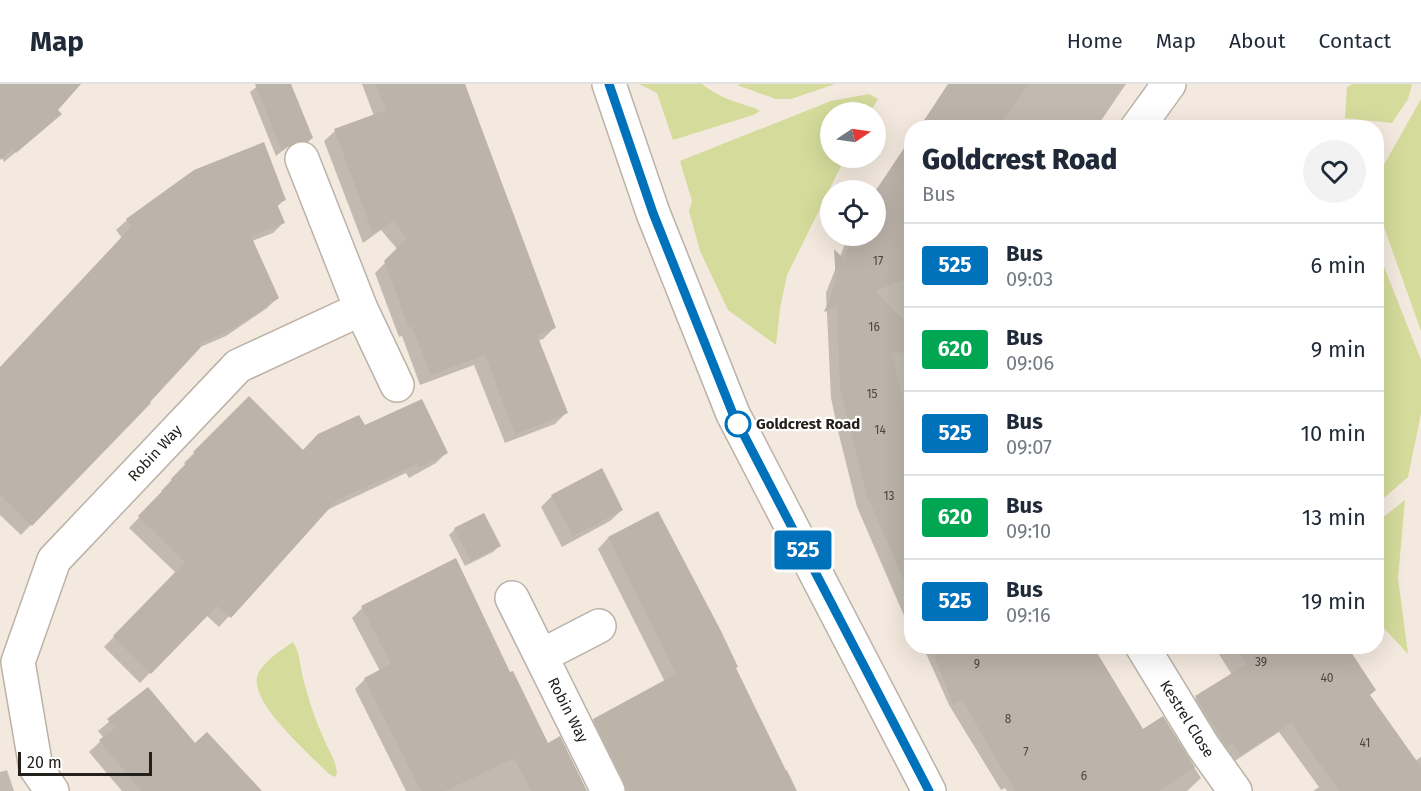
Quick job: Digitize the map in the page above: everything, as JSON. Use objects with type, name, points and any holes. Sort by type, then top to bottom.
[{"type":"street","points":[[609,84],[653,213],[733,414],[929,791]]},
{"type":"street","points":[[1143,120],[1169,84]]},
{"type":"street","points":[[302,159],[361,309],[397,385]]},
{"type":"street","name":"Robin Way","points":[[52,791],[36,768],[9,660],[54,560],[238,366],[361,309]]},
{"type":"street","name":"Robin Way","points":[[512,598],[609,791]]},
{"type":"street","points":[[541,656],[599,626]]},
{"type":"street","name":"Kestrel Close","points":[[1147,654],[1203,747],[1234,791]]},
{"type":"green space","points":[[639,84],[702,84],[721,96],[760,111],[673,140],[657,93]]},
{"type":"green space","points":[[835,84],[791,99],[776,99],[737,85]]},
{"type":"green space","points":[[1353,84],[1412,84],[1408,99],[1392,123],[1384,122],[1384,120],[1345,118],[1347,87]]},
{"type":"green space","points":[[869,94],[878,99],[876,102],[828,102]]},
{"type":"green space","points":[[1421,99],[1421,331],[1384,228],[1384,165]]},
{"type":"green space","points":[[820,105],[820,168],[840,168],[834,180],[820,180],[820,208],[787,275],[776,345],[728,310],[700,251],[689,211],[692,201],[680,161]]},
{"type":"green space","points":[[1384,267],[1421,360],[1421,413],[1408,477],[1384,498]]},
{"type":"green space","points":[[1405,500],[1398,578],[1408,654],[1384,628],[1384,516]]},
{"type":"green space","points":[[293,642],[312,709],[335,764],[337,774],[335,777],[295,741],[270,711],[261,696],[257,683],[259,672],[270,659]]},
{"type":"building","points":[[0,84],[81,84],[58,110],[62,114],[16,153],[13,148],[0,160]]},
{"type":"building","points":[[255,84],[291,84],[313,138],[295,142],[282,151]]},
{"type":"building","points":[[376,84],[465,84],[556,328],[537,335],[568,413],[515,434],[485,355],[431,375],[412,326],[409,328],[384,261],[407,238],[393,221],[373,234],[334,129],[386,110]]},
{"type":"building","points":[[948,84],[1029,84],[1003,120],[924,120]]},
{"type":"building","points":[[264,142],[286,200],[277,204],[285,223],[251,236],[279,298],[238,326],[198,344],[201,347],[151,403],[32,526],[0,495],[0,367],[131,227],[126,219],[194,170]]},
{"type":"building","points":[[904,149],[904,280],[875,291],[904,321],[904,352],[892,353],[904,405],[904,581],[867,496],[840,387],[837,307],[824,312],[836,282],[834,249],[844,259],[849,246],[886,246],[886,180],[883,180]]},
{"type":"building","points":[[249,396],[303,450],[318,434],[359,415],[365,425],[422,399],[448,453],[419,468],[417,464],[337,500],[231,618],[217,606],[151,674],[113,636],[185,562],[138,516],[172,481],[171,479],[195,454],[193,452]]},
{"type":"building","points":[[602,468],[623,510],[573,536],[551,495]]},
{"type":"building","points":[[658,511],[721,631],[738,667],[736,668],[796,791],[627,791],[593,719],[676,674],[608,537]]},
{"type":"building","points":[[484,513],[501,546],[471,561],[454,528]]},
{"type":"building","points":[[456,558],[510,672],[513,671],[548,743],[560,736],[587,791],[531,791],[514,758],[445,791],[421,791],[364,678],[391,664],[361,606]]},
{"type":"building","points":[[1098,654],[1143,729],[1163,716],[1195,767],[1158,791],[1015,791],[962,700],[953,704],[934,655]]},
{"type":"building","points":[[1240,654],[1352,654],[1376,690],[1370,695],[1421,767],[1421,791],[1339,791],[1291,723],[1240,755],[1233,744],[1227,747],[1195,696],[1247,664]]},
{"type":"building","points":[[148,687],[195,743],[207,732],[262,791],[141,791],[99,740],[115,728],[107,719]]},
{"type":"bus line","name":"525","points":[[609,84],[653,213],[733,414],[929,791]]},
{"type":"place","name":"Goldcrest Road","points":[[738,424]]}]
